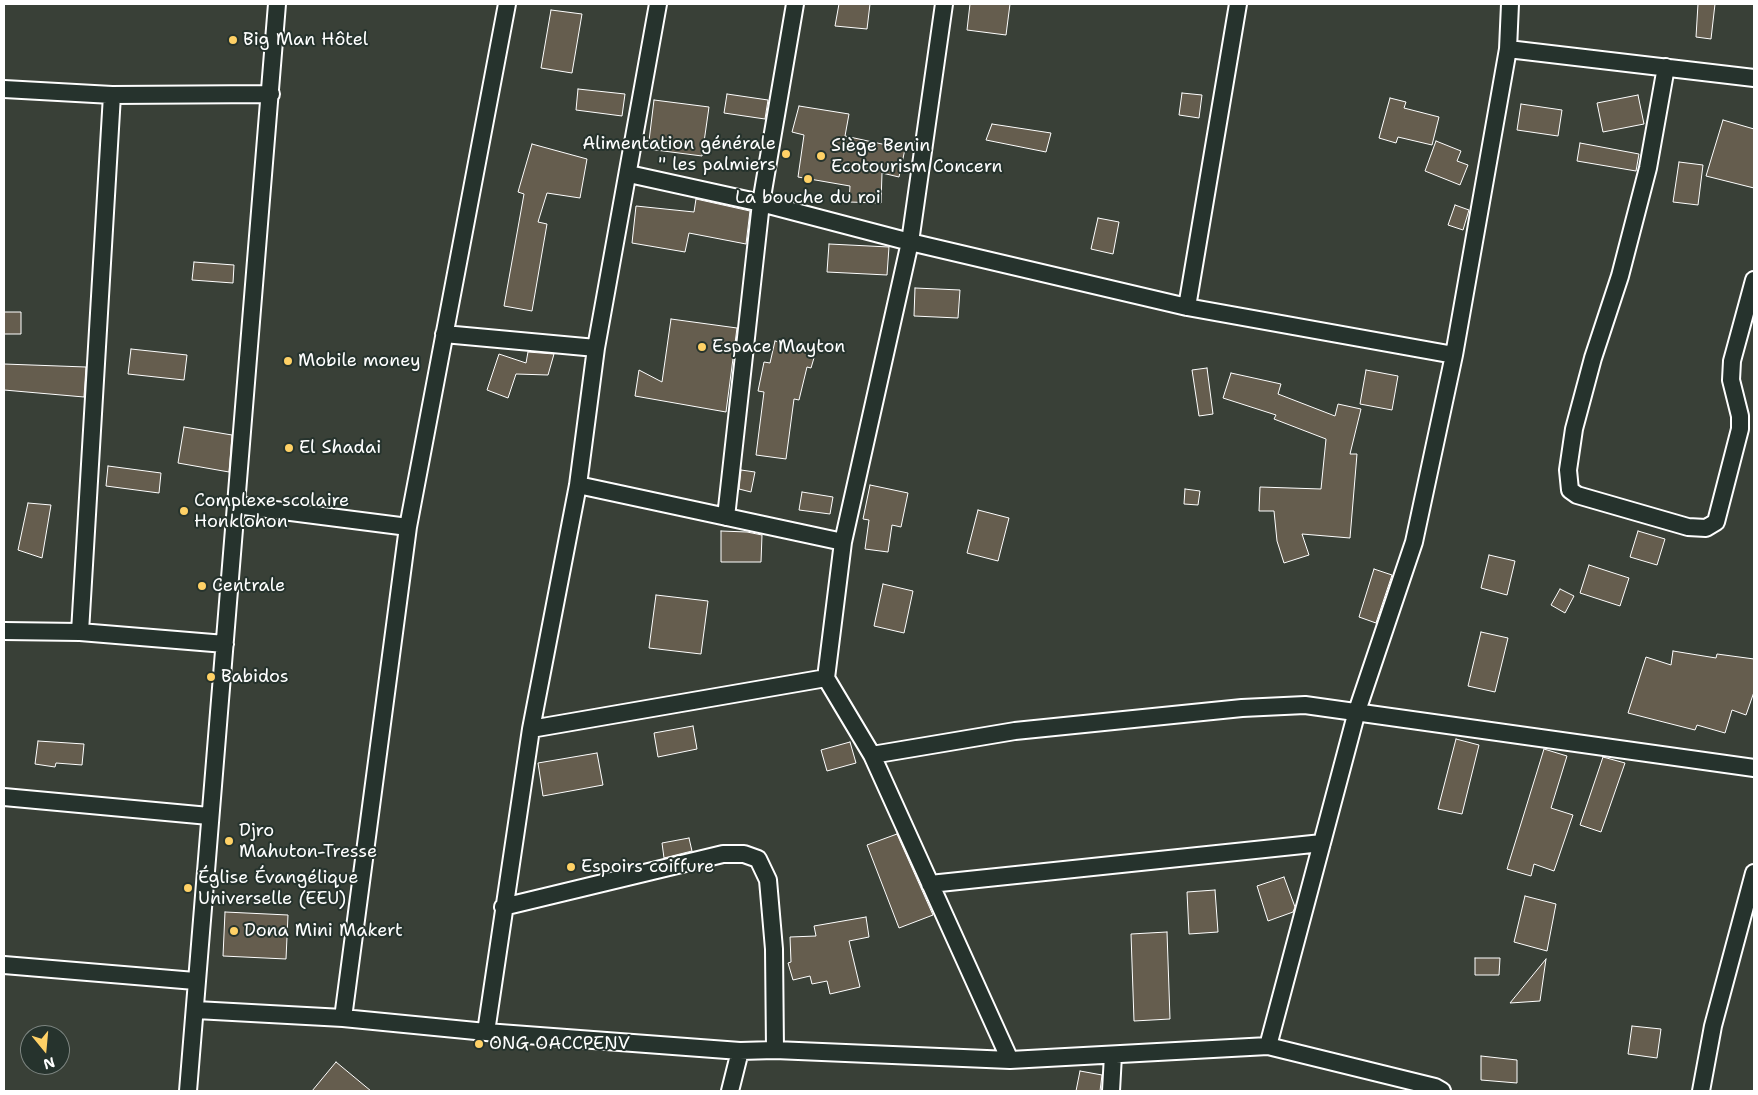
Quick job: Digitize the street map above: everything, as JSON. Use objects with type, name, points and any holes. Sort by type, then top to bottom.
[{"type":"street","points":[[188,1091],[196,1010],[195,981],[272,94],[277,4]]},
{"type":"street","points":[[343,1018],[408,526],[507,4]]},
{"type":"street","points":[[486,1032],[531,729],[578,486],[596,348],[629,174],[658,4]]},
{"type":"street","points":[[726,517],[761,203],[796,4]]},
{"type":"street","points":[[944,4],[910,242],[843,542],[826,678],[872,755],[1010,1060]]},
{"type":"street","points":[[1187,307],[1238,4]]},
{"type":"street","points":[[1268,1046],[1357,711],[1414,542],[1454,355],[1508,49],[1510,4]]},
{"type":"street","points":[[1508,49],[1754,78]]},
{"type":"street","points":[[1666,67],[1648,168],[1620,276],[1593,358],[1574,429],[1568,470],[1570,490],[1577,495],[1688,528],[1706,528],[1716,522],[1740,429],[1740,416],[1731,380],[1732,362],[1754,280]]},
{"type":"street","points":[[4,89],[112,95],[272,94]]},
{"type":"street","points":[[80,632],[112,95]]},
{"type":"street","points":[[629,174],[761,203],[910,242],[1187,307],[1454,355]]},
{"type":"street","points":[[444,334],[596,348]]},
{"type":"street","points":[[578,486],[843,542]]},
{"type":"street","points":[[236,505],[408,526]]},
{"type":"street","points":[[4,631],[80,632],[225,644]]},
{"type":"street","points":[[531,729],[826,678]]},
{"type":"street","points":[[872,755],[1015,731],[1242,708],[1305,705],[1754,768]]},
{"type":"street","points":[[4,797],[210,816]]},
{"type":"street","points":[[930,884],[1322,843]]},
{"type":"street","points":[[503,908],[723,854],[744,854],[758,859],[768,880],[774,949],[775,1050]]},
{"type":"street","points":[[1701,1091],[1713,1026],[1754,873]]},
{"type":"street","points":[[4,965],[195,981]]},
{"type":"street","points":[[196,1010],[343,1018],[486,1032],[740,1051],[775,1050],[1010,1060],[1268,1046],[1434,1086],[1442,1091]]},
{"type":"street","points":[[730,1091],[740,1051]]},
{"type":"street","points":[[1111,1091],[1114,1055]]},
{"type":"building","points":[[839,4],[870,4],[867,29],[835,26]]},
{"type":"building","points":[[970,4],[1010,4],[1006,35],[967,30]]},
{"type":"building","points":[[1698,4],[1715,4],[1711,39],[1696,37]]},
{"type":"building","points":[[551,10],[582,14],[572,73],[541,68]]},
{"type":"building","points":[[578,89],[625,94],[622,116],[576,110]]},
{"type":"building","points":[[1182,93],[1202,95],[1199,118],[1179,115]]},
{"type":"building","points":[[727,94],[768,100],[765,119],[724,113]]},
{"type":"building","points":[[1638,95],[1644,124],[1603,132],[1597,103]]},
{"type":"building","points":[[1390,98],[1406,102],[1404,108],[1439,117],[1432,145],[1398,137],[1396,143],[1379,138]]},
{"type":"building","points":[[654,100],[709,107],[702,156],[648,149]]},
{"type":"building","points":[[1521,104],[1562,110],[1558,136],[1517,130]]},
{"type":"building","points":[[799,106],[849,114],[845,136],[905,149],[899,177],[882,173],[881,203],[849,202],[850,186],[798,177],[804,135],[792,132]]},
{"type":"building","points":[[1723,120],[1754,129],[1754,188],[1706,176]]},
{"type":"building","points":[[992,124],[1051,133],[1046,152],[986,140]]},
{"type":"building","points":[[1436,141],[1461,151],[1457,161],[1468,165],[1460,185],[1425,171]]},
{"type":"building","points":[[1580,143],[1639,154],[1636,171],[1577,161]]},
{"type":"building","points":[[532,144],[587,159],[580,198],[547,193],[538,222],[547,224],[532,311],[504,306],[524,194],[518,192]]},
{"type":"building","points":[[1679,162],[1703,165],[1698,205],[1673,202]]},
{"type":"building","points":[[696,199],[750,211],[746,244],[689,233],[685,252],[632,243],[636,206],[694,212]]},
{"type":"building","points":[[1455,205],[1469,210],[1463,230],[1448,225]]},
{"type":"building","points":[[1098,218],[1119,222],[1113,254],[1091,249]]},
{"type":"building","points":[[829,244],[889,247],[887,275],[827,272]]},
{"type":"building","points":[[194,262],[234,265],[233,283],[192,280]]},
{"type":"building","points":[[915,288],[960,290],[958,318],[914,316]]},
{"type":"building","points":[[4,312],[21,312],[21,334],[4,334]]},
{"type":"building","points":[[671,319],[737,328],[726,412],[635,396],[639,370],[662,382]]},
{"type":"building","points":[[775,341],[816,351],[811,368],[807,367],[799,400],[794,399],[786,459],[756,455],[764,392],[758,391],[764,362],[770,363]]},
{"type":"building","points":[[131,349],[187,355],[184,380],[128,374]]},
{"type":"building","points":[[528,352],[554,354],[548,375],[516,374],[508,398],[487,390],[499,354],[526,363]]},
{"type":"building","points":[[4,364],[86,367],[84,397],[4,390]]},
{"type":"building","points":[[1207,368],[1213,414],[1199,416],[1192,370]]},
{"type":"building","points":[[1366,370],[1398,376],[1392,410],[1360,404]]},
{"type":"building","points":[[1231,373],[1281,384],[1278,394],[1335,416],[1338,404],[1361,409],[1350,454],[1357,454],[1350,538],[1302,534],[1309,555],[1284,563],[1277,541],[1274,511],[1259,511],[1260,487],[1321,489],[1326,439],[1274,419],[1276,415],[1223,398]]},
{"type":"building","points":[[184,427],[232,435],[229,472],[178,463]]},
{"type":"building","points":[[108,466],[161,473],[159,493],[106,486]]},
{"type":"building","points":[[741,470],[755,472],[751,492],[739,489]]},
{"type":"building","points":[[870,485],[908,493],[901,527],[892,525],[888,552],[865,549],[869,520],[863,519]]},
{"type":"building","points":[[1185,489],[1200,491],[1198,505],[1184,504]]},
{"type":"building","points":[[802,492],[833,497],[830,514],[799,510]]},
{"type":"building","points":[[28,503],[51,505],[42,558],[18,550]]},
{"type":"building","points":[[978,510],[1009,518],[998,561],[967,553]]},
{"type":"building","points":[[721,531],[747,532],[762,535],[761,562],[721,562]]},
{"type":"building","points":[[1638,531],[1665,539],[1657,565],[1630,557]]},
{"type":"building","points":[[1489,555],[1515,561],[1507,595],[1481,588]]},
{"type":"building","points":[[1589,565],[1629,578],[1620,606],[1580,593]]},
{"type":"building","points":[[1374,569],[1392,575],[1376,623],[1359,617]]},
{"type":"building","points":[[883,584],[913,591],[904,633],[874,626]]},
{"type":"building","points":[[1560,589],[1574,596],[1565,613],[1551,605]]},
{"type":"building","points":[[656,595],[708,601],[701,654],[649,648]]},
{"type":"building","points":[[1481,632],[1508,638],[1495,692],[1468,686]]},
{"type":"building","points":[[1673,651],[1716,658],[1717,654],[1754,659],[1754,692],[1746,715],[1732,710],[1725,733],[1697,725],[1695,730],[1628,713],[1646,657],[1671,665]]},
{"type":"building","points":[[693,726],[697,749],[658,757],[654,733]]},
{"type":"building","points":[[1456,739],[1479,745],[1462,814],[1438,809]]},
{"type":"building","points":[[38,741],[84,744],[82,765],[56,763],[55,767],[35,764]]},
{"type":"building","points":[[850,742],[856,763],[827,771],[821,750]]},
{"type":"building","points":[[1544,749],[1567,756],[1551,808],[1573,815],[1554,871],[1534,864],[1531,876],[1507,869]]},
{"type":"building","points":[[597,753],[603,785],[543,796],[538,763]]},
{"type":"building","points":[[1603,757],[1625,763],[1601,832],[1580,825]]},
{"type":"building","points":[[897,834],[933,915],[899,928],[867,845]]},
{"type":"building","points":[[689,838],[692,851],[664,858],[662,843]]},
{"type":"building","points":[[1284,877],[1295,907],[1293,912],[1268,921],[1257,886]]},
{"type":"building","points":[[1215,890],[1218,932],[1189,934],[1187,892]]},
{"type":"building","points":[[1525,896],[1556,904],[1547,951],[1514,942]]},
{"type":"building","points":[[225,912],[288,915],[286,959],[223,956]]},
{"type":"building","points":[[866,917],[869,937],[849,941],[860,987],[830,994],[827,981],[812,984],[810,976],[793,980],[788,963],[791,962],[790,937],[816,936],[814,926]]},
{"type":"building","points":[[1167,932],[1170,1019],[1134,1021],[1131,934]]},
{"type":"building","points":[[1475,958],[1500,958],[1499,975],[1475,975]]},
{"type":"building","points":[[1546,959],[1540,1001],[1510,1003]]},
{"type":"building","points":[[1632,1026],[1661,1029],[1657,1058],[1628,1054]]},
{"type":"building","points":[[1481,1056],[1517,1060],[1517,1083],[1481,1080]]},
{"type":"building","points":[[336,1062],[371,1091],[312,1091]]},
{"type":"building","points":[[1080,1071],[1102,1075],[1100,1091],[1076,1091]]},
{"type":"place","name":"Big Man Hôtel","points":[[233,40]]},
{"type":"place","name":"Alimentation générale \" les palmiers","points":[[786,154]]},
{"type":"place","name":"Siège Benin Ecotourism Concern","points":[[821,156]]},
{"type":"place","name":"La bouche du roi","points":[[808,179]]},
{"type":"place","name":"Espace Mayton","points":[[702,347]]},
{"type":"place","name":"Mobile money","points":[[288,361]]},
{"type":"place","name":"El Shadai","points":[[289,448]]},
{"type":"place","name":"Complexe scolaire Honklohon","points":[[184,511]]},
{"type":"place","name":"Centrale","points":[[202,586]]},
{"type":"place","name":"Babidos","points":[[211,677]]},
{"type":"place","name":"Djro Mahuton-Tresse","points":[[229,841]]},
{"type":"place","name":"Espoirs coiffure","points":[[571,867]]},
{"type":"place","name":"Église Évangélique Universelle (EEU)","points":[[188,888]]},
{"type":"place","name":"Dona Mini Makert","points":[[234,931]]},
{"type":"place","name":"ONG OACCPENV","points":[[479,1044]]}]
